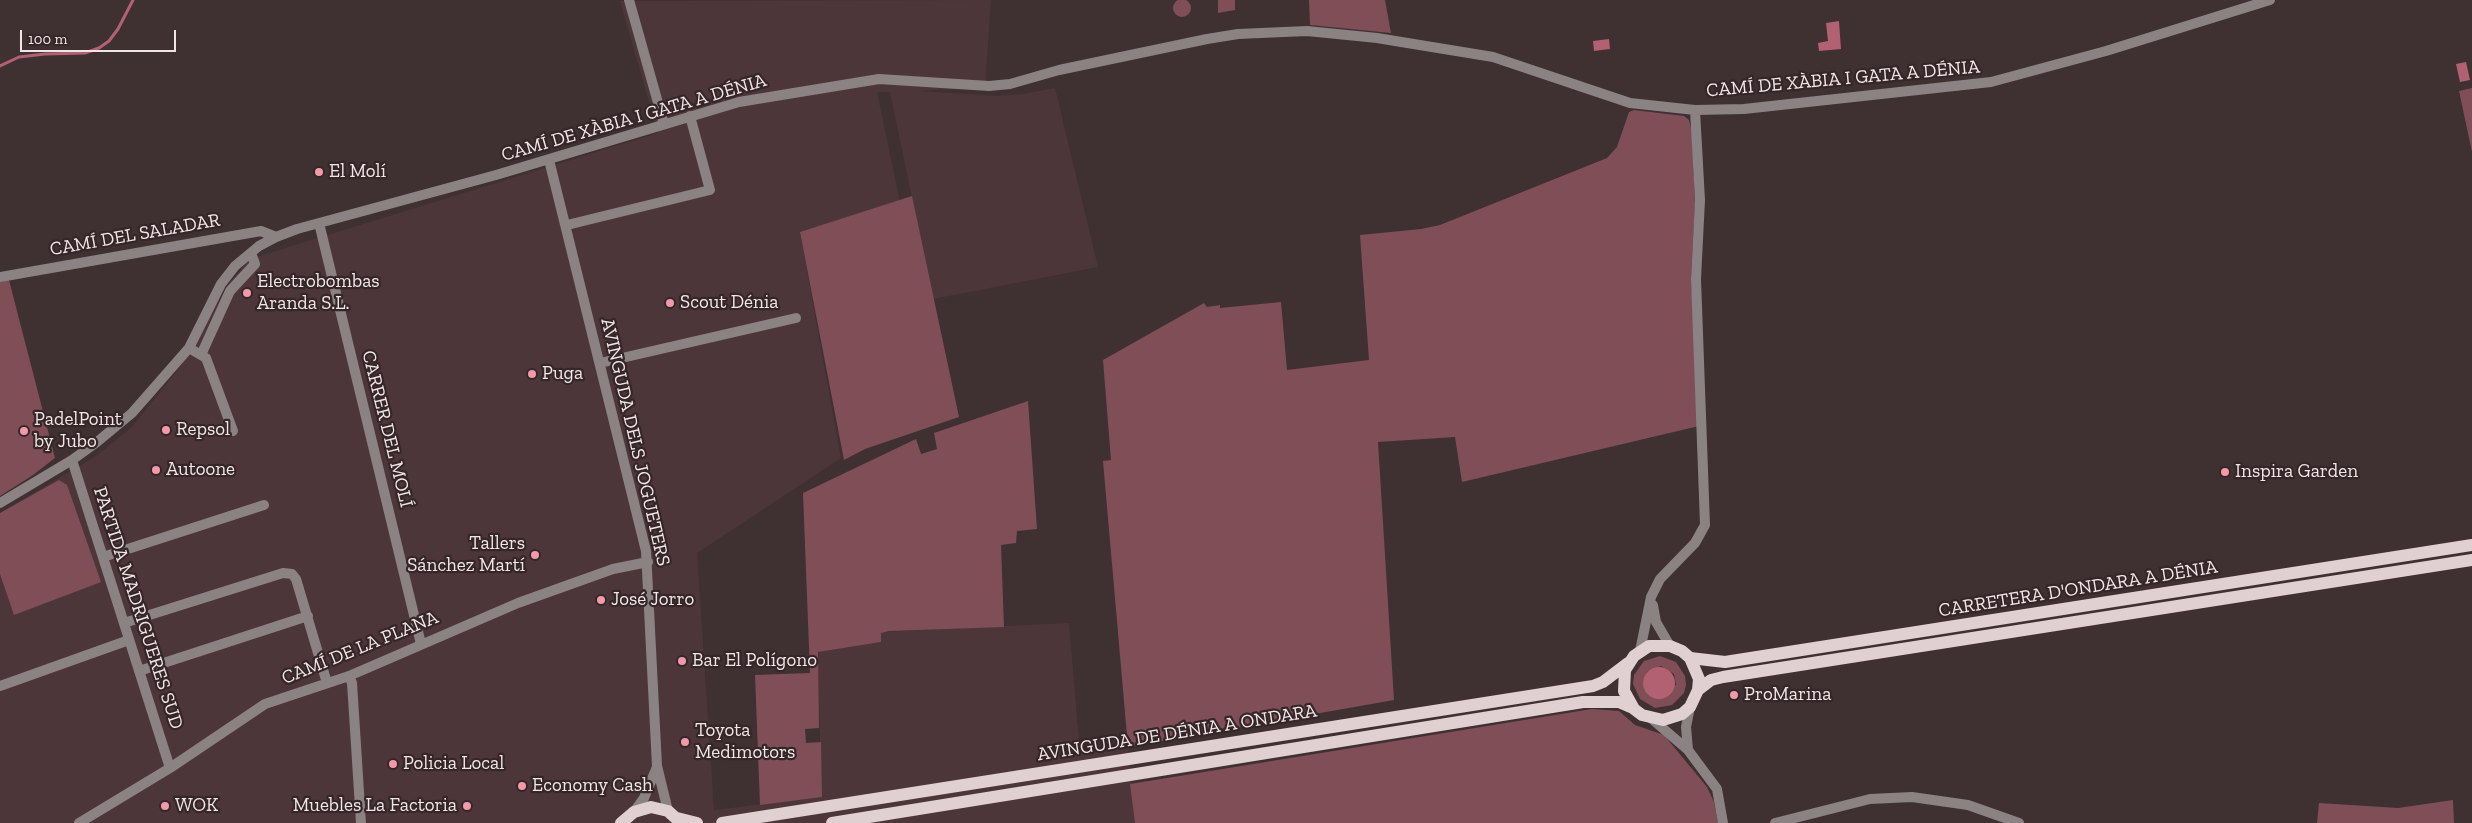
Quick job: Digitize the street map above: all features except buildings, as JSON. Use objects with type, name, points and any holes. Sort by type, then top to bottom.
[{"type":"main road","name":"CARRETERA D'ONDARA A DÉNIA","points":[[1690,658],[1725,662],[2472,545]]},
{"type":"main road","name":"CARRETERA D'ONDARA A DÉNIA","points":[[1698,690],[1711,680],[1723,677],[2472,560]]},
{"type":"main road","points":[[1660,644],[1682,651],[1690,658],[1699,679],[1698,690],[1690,707],[1673,718],[1652,719],[1634,709],[1628,700],[1624,686],[1625,670],[1630,661],[1640,651],[1660,644]]},
{"type":"main road","name":"AVINGUDA DE DÉNIA A ONDARA","points":[[722,823],[1593,686],[1603,682],[1630,661]]},
{"type":"main road","name":"AVINGUDA DE DÉNIA A ONDARA","points":[[832,823],[1583,702],[1620,702],[1634,709]]},
{"type":"main road","points":[[621,823],[634,812],[651,807],[696,823]]},
{"type":"street","points":[[628,0],[664,124]]},
{"type":"street","name":"CAMÍ DE XÀBIA I GATA A DÉNIA","points":[[0,503],[72,460],[132,413],[189,348],[221,284],[235,266],[250,252],[276,237],[548,160],[739,102],[879,78],[990,86],[1010,84],[1116,58],[1207,39],[1238,34],[1307,32],[1377,38],[1493,57],[1630,103],[1695,110],[1750,108],[1991,82],[2106,51],[2270,0]]},
{"type":"street","points":[[1640,651],[1652,597],[1660,579],[1696,543],[1705,525],[1696,279],[1700,200],[1695,110]]},
{"type":"street","points":[[567,225],[710,190],[690,116]]},
{"type":"street","name":"AVINGUDA DELS JOGUETERS","points":[[548,160],[567,225],[648,562],[657,766],[675,817]]},
{"type":"street","name":"CARRER DEL MOLÍ","points":[[320,223],[421,644]]},
{"type":"street","name":"CAMÍ DEL SALADAR","points":[[0,277],[262,231],[276,237]]},
{"type":"street","points":[[201,355],[230,291],[255,264],[250,252]]},
{"type":"street","points":[[600,363],[796,318]]},
{"type":"street","points":[[189,348],[206,358],[233,431]]},
{"type":"street","name":"PARTIDA MADRIGUERES SUD","points":[[72,460],[170,768]]},
{"type":"street","points":[[103,557],[264,505]]},
{"type":"street","name":"CAMÍ DE LA PLANA","points":[[80,823],[170,768],[264,704],[349,676],[518,603],[612,569],[648,562]]},
{"type":"street","points":[[124,623],[283,573],[292,574],[296,579],[308,616],[327,683]]},
{"type":"street","points":[[1652,597],[1656,622],[1670,646]]},
{"type":"street","points":[[139,671],[308,616]]},
{"type":"street","points":[[0,686],[129,640]]},
{"type":"street","points":[[349,676],[352,690],[361,823]]},
{"type":"street","points":[[1688,750],[1686,727],[1690,707]]},
{"type":"street","points":[[1652,719],[1688,750],[1717,789],[1723,823]]},
{"type":"street","name":"AVINGUDA DELS JOGUETERS","points":[[634,812],[644,798],[657,766]]},
{"type":"street","points":[[1775,823],[1870,799],[1912,797],[1968,805],[2019,823]]},
{"type":"shaded area","points":[[1182,-1],[1188,2],[1191,8],[1188,14],[1182,17],[1176,14],[1173,8],[1176,2]]},
{"type":"shaded area","points":[[991,0],[985,87],[919,91],[997,96],[1023,94],[1055,88],[1098,267],[933,299],[890,92],[877,92],[900,202],[800,232],[841,458],[697,553],[714,810],[822,797],[817,652],[881,642],[881,632],[1069,623],[1080,752],[1128,745],[1135,823],[0,823],[0,513],[96,456],[131,428],[181,366],[229,283],[250,259],[658,133],[620,1]]},
{"type":"shaded area","points":[[1218,0],[1235,0],[1235,10],[1218,13]]},
{"type":"shaded area","points":[[1309,0],[1385,0],[1391,33],[1310,25]]},
{"type":"shaded area","points":[[1839,21],[1841,49],[1819,51],[1818,43],[1828,41],[1826,23]]},
{"type":"shaded area","points":[[1609,39],[1610,49],[1594,51],[1593,41]]},
{"type":"shaded area","points":[[2466,62],[2470,80],[2460,82],[2456,64]]},
{"type":"shaded area","points":[[2472,88],[2472,152],[2459,91]]},
{"type":"shaded area","points":[[1634,110],[1684,116],[1689,120],[1692,133],[1695,204],[1691,277],[1699,426],[1462,482],[1455,437],[1378,442],[1394,700],[1128,747],[1103,461],[1111,460],[1103,360],[1204,303],[1207,307],[1220,305],[1220,308],[1281,302],[1287,370],[1369,360],[1360,235],[1421,229],[1440,225],[1607,158],[1617,147],[1629,112]]},
{"type":"shaded area","points":[[912,196],[959,417],[865,449],[844,460],[800,232]]},
{"type":"shaded area","name":"PadelPoint by Jubo","points":[[9,280],[55,458],[0,496],[0,282]]},
{"type":"shaded area","points":[[1028,401],[1037,529],[1017,531],[1016,543],[1001,545],[1004,627],[889,631],[881,633],[881,642],[818,652],[819,728],[805,729],[806,743],[821,742],[822,797],[760,805],[755,675],[810,673],[803,493],[916,439],[921,454],[937,449],[934,433]]},
{"type":"shaded area","points":[[59,480],[67,485],[101,582],[14,615],[0,574],[0,513]]},
{"type":"shaded area","points":[[1660,656],[1676,662],[1685,676],[1686,685],[1684,693],[1672,705],[1655,708],[1640,699],[1633,684],[1634,675],[1644,661]],"holes":[[[1661,666],[1674,674],[1676,685],[1645,691],[1643,681],[1647,672]]]},
{"type":"shaded area","points":[[1659,667],[1671,671],[1675,683],[1671,695],[1659,699],[1647,695],[1643,683],[1647,671]]},
{"type":"shaded area","points":[[1592,709],[1619,711],[1635,725],[1664,735],[1707,787],[1714,802],[1718,823],[1135,823],[1130,784]]},
{"type":"shaded area","points":[[2453,800],[2454,823],[2317,823],[2319,803],[2398,808]]},
{"type":"waterway","points":[[0,66],[19,57],[85,53],[99,48],[109,41],[118,29],[133,0]]},
{"type":"place","name":"El Molí","points":[[319,172]]},
{"type":"place","name":"Electrobombas Aranda S.L.","points":[[247,293]]},
{"type":"place","name":"Scout Dénia","points":[[670,303]]},
{"type":"place","name":"Puga","points":[[532,374]]},
{"type":"place","name":"Repsol","points":[[166,430]]},
{"type":"place","name":"PadelPoint by Jubo","points":[[24,431]]},
{"type":"place","name":"Autoone","points":[[156,470]]},
{"type":"place","name":"Inspira Garden","points":[[2225,472]]},
{"type":"place","name":"Tallers Sánchez Martí","points":[[535,555]]},
{"type":"place","name":"José Jorro","points":[[601,600]]},
{"type":"place","name":"Bar El Polígono","points":[[682,661]]},
{"type":"place","name":"ProMarina","points":[[1734,695]]},
{"type":"place","name":"Toyota Medimotors","points":[[685,742]]},
{"type":"place","name":"Policia Local","points":[[393,764]]},
{"type":"place","name":"Economy Cash","points":[[522,786]]},
{"type":"place","name":"WOK","points":[[165,806]]},
{"type":"place","name":"Muebles La Factoria","points":[[467,806]]}]
